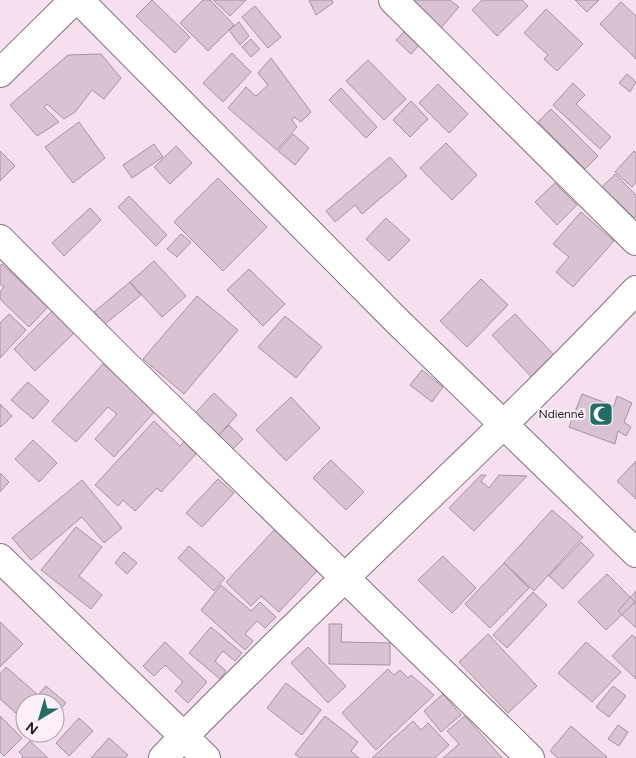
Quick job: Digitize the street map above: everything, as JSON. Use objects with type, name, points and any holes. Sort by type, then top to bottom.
[{"type":"street","points":[[0,73],[74,0]]},
{"type":"street","points":[[79,0],[396,320],[636,553]]},
{"type":"street","points":[[393,0],[636,241]]},
{"type":"street","points":[[0,238],[123,362],[530,758]]},
{"type":"street","points":[[164,758],[344,578],[576,353],[636,290]]},
{"type":"street","points":[[0,558],[206,758]]},
{"type":"building","points":[[152,0],[190,37],[175,53],[136,16]]},
{"type":"building","points":[[203,0],[210,0],[234,25],[208,51],[180,23]]},
{"type":"building","points":[[213,0],[246,0],[230,16]]},
{"type":"building","points":[[309,0],[332,0],[333,3],[316,15]]},
{"type":"building","points":[[408,0],[450,0],[459,7],[439,30]]},
{"type":"building","points":[[482,0],[522,0],[528,6],[497,36],[472,10]]},
{"type":"building","points":[[575,0],[599,0],[587,12]]},
{"type":"building","points":[[621,2],[636,16],[636,59],[600,24]]},
{"type":"building","points":[[255,6],[281,37],[268,48],[242,17]]},
{"type":"building","points":[[546,9],[583,44],[557,71],[544,59],[548,55],[524,33]]},
{"type":"building","points":[[239,22],[249,36],[240,45],[229,30]]},
{"type":"building","points":[[408,28],[422,42],[411,54],[396,40]]},
{"type":"building","points":[[251,39],[260,49],[251,57],[242,47]]},
{"type":"building","points":[[232,53],[251,72],[223,102],[203,83]]},
{"type":"building","points":[[101,54],[121,78],[104,99],[92,90],[75,112],[64,119],[47,104],[44,107],[59,122],[37,136],[10,105],[68,55]]},
{"type":"building","points":[[271,58],[311,112],[301,122],[294,117],[292,120],[297,127],[277,150],[228,108],[246,87],[256,96],[268,85],[258,73]]},
{"type":"building","points":[[368,60],[406,99],[384,120],[346,81]]},
{"type":"building","points":[[627,74],[636,82],[630,92],[619,83]]},
{"type":"building","points":[[573,83],[585,95],[576,104],[611,137],[600,149],[553,105]]},
{"type":"building","points":[[438,84],[468,114],[449,133],[419,103]]},
{"type":"building","points":[[341,88],[377,127],[366,138],[329,100]]},
{"type":"building","points":[[411,101],[428,119],[410,137],[393,120]]},
{"type":"building","points":[[551,109],[598,156],[585,169],[538,122]]},
{"type":"building","points":[[79,122],[105,158],[73,183],[45,147]]},
{"type":"building","points":[[293,134],[309,148],[295,165],[278,151]]},
{"type":"building","points":[[446,143],[477,175],[452,200],[420,168]]},
{"type":"building","points":[[154,144],[163,157],[132,178],[123,165]]},
{"type":"building","points":[[176,146],[192,163],[170,184],[154,167]]},
{"type":"building","points":[[0,151],[15,166],[0,181]]},
{"type":"building","points":[[634,151],[636,153],[636,182],[632,187],[615,172]]},
{"type":"building","points":[[390,157],[407,176],[362,214],[355,205],[335,222],[326,211]]},
{"type":"building","points":[[615,174],[636,195],[636,216],[634,218],[602,187]]},
{"type":"building","points":[[218,178],[267,227],[223,271],[174,222]]},
{"type":"building","points":[[555,183],[577,205],[557,225],[535,202]]},
{"type":"building","points":[[129,196],[167,235],[156,246],[118,207]]},
{"type":"building","points":[[90,208],[101,220],[64,256],[52,243]]},
{"type":"building","points":[[581,212],[614,241],[573,287],[556,272],[569,257],[553,244]]},
{"type":"building","points":[[386,218],[410,240],[389,261],[366,239]]},
{"type":"building","points":[[181,234],[191,242],[177,257],[167,249]]},
{"type":"building","points":[[154,261],[186,296],[162,317],[130,282]]},
{"type":"building","points":[[2,264],[48,307],[29,327],[0,299],[0,292],[4,287],[0,284],[0,266]]},
{"type":"building","points":[[249,269],[285,304],[263,326],[227,290]]},
{"type":"building","points":[[481,279],[508,305],[467,347],[440,321]]},
{"type":"building","points":[[130,282],[141,295],[105,324],[94,312]]},
{"type":"building","points":[[197,296],[238,330],[184,394],[143,359]]},
{"type":"building","points":[[55,308],[77,330],[35,371],[14,349]]},
{"type":"building","points":[[9,314],[26,330],[0,358],[0,323]]},
{"type":"building","points":[[515,314],[559,360],[535,381],[492,335]]},
{"type":"building","points":[[285,316],[322,347],[296,378],[258,347]]},
{"type":"building","points":[[103,364],[156,410],[114,457],[95,439],[117,414],[108,407],[76,442],[52,421]]},
{"type":"building","points":[[422,370],[443,387],[432,402],[410,385]]},
{"type":"building","points":[[28,382],[49,401],[33,419],[11,400]]},
{"type":"building","points":[[214,393],[237,415],[219,435],[195,413]]},
{"type":"building","name":"Ndienné","points":[[582,394],[614,406],[617,396],[632,403],[624,422],[631,427],[626,436],[618,431],[615,444],[569,427]]},
{"type":"building","points":[[291,397],[320,428],[286,461],[256,430]]},
{"type":"building","points":[[0,404],[12,416],[1,427],[0,426]]},
{"type":"building","points":[[154,421],[180,446],[184,442],[196,454],[161,492],[157,488],[135,511],[123,500],[118,506],[95,485]]},
{"type":"building","points":[[229,425],[243,439],[233,449],[219,435]]},
{"type":"building","points":[[33,440],[57,463],[39,482],[15,459]]},
{"type":"building","points":[[331,460],[364,492],[346,510],[313,478]]},
{"type":"building","points":[[636,461],[636,499],[617,481]]},
{"type":"building","points":[[0,473],[9,482],[0,492]]},
{"type":"building","points":[[481,475],[486,475],[481,481],[489,488],[499,475],[527,476],[474,531],[449,508]]},
{"type":"building","points":[[218,479],[234,493],[202,527],[186,513]]},
{"type":"building","points":[[82,480],[122,528],[104,543],[82,517],[31,560],[12,538]]},
{"type":"building","points":[[552,510],[583,537],[534,591],[504,563]]},
{"type":"building","points":[[76,527],[102,547],[79,576],[102,595],[91,609],[41,570]]},
{"type":"building","points":[[275,529],[318,570],[279,612],[261,596],[251,606],[226,582]]},
{"type":"building","points":[[581,542],[594,555],[563,589],[549,576]]},
{"type":"building","points":[[189,546],[225,578],[214,591],[178,558]]},
{"type":"building","points":[[124,552],[137,563],[127,574],[115,563]]},
{"type":"building","points":[[443,556],[476,588],[452,613],[418,580]]},
{"type":"building","points":[[504,563],[529,588],[490,628],[465,604]]},
{"type":"building","points":[[607,574],[635,602],[606,630],[578,602]]},
{"type":"building","points":[[221,585],[251,611],[260,602],[276,617],[265,628],[257,621],[245,634],[253,641],[245,650],[201,610]]},
{"type":"building","points":[[636,591],[636,628],[618,611]]},
{"type":"building","points":[[533,592],[547,605],[507,648],[493,635]]},
{"type":"building","points":[[0,622],[23,644],[0,667]]},
{"type":"building","points":[[329,624],[342,624],[341,642],[390,643],[390,665],[329,664]]},
{"type":"building","points":[[211,627],[242,653],[235,661],[223,651],[215,661],[226,671],[220,679],[189,653]]},
{"type":"building","points":[[488,634],[537,686],[508,713],[459,662]]},
{"type":"building","points":[[632,635],[636,638],[636,679],[612,656]]},
{"type":"building","points":[[165,642],[207,682],[188,703],[175,691],[183,682],[165,665],[154,676],[143,666]]},
{"type":"building","points":[[586,642],[621,672],[592,702],[558,673]]},
{"type":"building","points":[[308,647],[346,686],[328,703],[291,663]]},
{"type":"building","points":[[6,667],[36,693],[15,693],[15,712],[0,699],[0,674]]},
{"type":"building","points":[[388,669],[394,675],[400,670],[408,678],[411,675],[434,695],[376,750],[342,713]]},
{"type":"building","points":[[286,683],[321,710],[302,735],[267,708]]},
{"type":"building","points":[[46,686],[54,693],[40,693]]},
{"type":"building","points":[[613,686],[626,696],[609,717],[596,707]]},
{"type":"building","points":[[443,694],[461,715],[441,732],[424,711]]},
{"type":"building","points":[[0,716],[15,731],[15,743],[17,743],[4,756],[0,752]]},
{"type":"building","points":[[325,716],[358,742],[351,751],[359,758],[300,758],[295,754]]},
{"type":"building","points":[[465,716],[502,758],[443,758],[459,744],[447,731]]},
{"type":"building","points":[[79,718],[93,731],[69,756],[56,743],[65,743],[65,733]]},
{"type":"building","points":[[413,721],[421,730],[428,723],[449,745],[435,758],[372,758]]},
{"type":"building","points":[[618,725],[628,732],[619,746],[608,739]]},
{"type":"building","points":[[571,726],[607,757],[558,758],[550,751]]},
{"type":"building","points":[[109,738],[128,755],[125,758],[91,758]]},
{"type":"building","points":[[28,743],[32,743],[48,758],[21,758],[23,756],[19,752]]},
{"type":"place","name":"Ndienné","points":[[601,414]]}]
